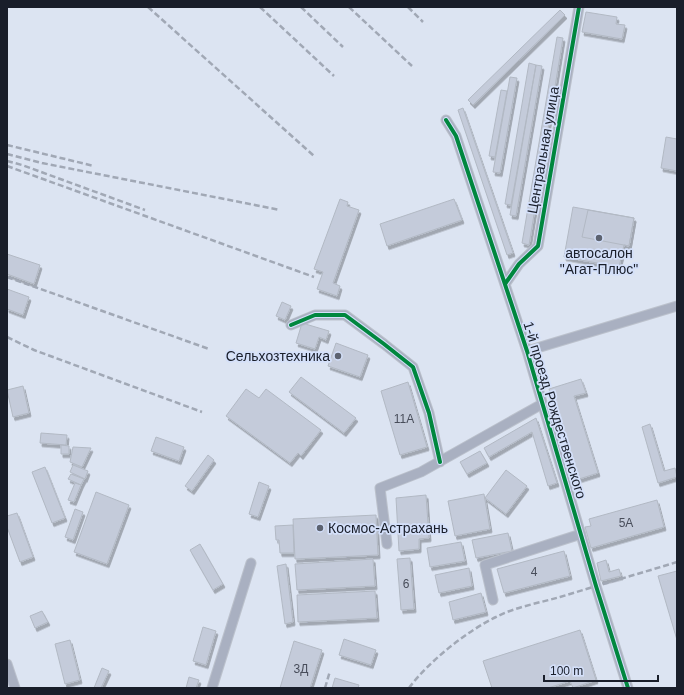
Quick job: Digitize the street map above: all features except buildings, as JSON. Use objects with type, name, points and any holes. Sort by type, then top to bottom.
[{"type":"street","name":"Центральная улица","points":[[505,284],[519,264],[538,246],[579,7]]},
{"type":"street","name":"1-й проезд Рождественского","points":[[446,120],[456,136],[505,284],[628,688]]},
{"type":"street","points":[[526,351],[677,306]]},
{"type":"street","points":[[291,325],[315,315],[345,315],[413,367],[429,413],[440,462]]},
{"type":"street","points":[[387,544],[380,488],[421,472],[542,404]]},
{"type":"street","points":[[492,600],[485,565],[580,534]]},
{"type":"street","points":[[212,688],[251,563]]},
{"type":"street","points":[[7,664],[15,688]]},
{"type":"railway","points":[[148,7],[314,156]]},
{"type":"railway","points":[[260,7],[334,76]]},
{"type":"railway","points":[[301,7],[343,47]]},
{"type":"railway","points":[[349,7],[412,66]]},
{"type":"railway","points":[[408,7],[423,22]]},
{"type":"railway","points":[[7,145],[94,166]]},
{"type":"railway","points":[[7,154],[42,163],[280,210]]},
{"type":"railway","points":[[7,161],[22,165],[145,210]]},
{"type":"railway","points":[[7,166],[314,277]]},
{"type":"railway","points":[[7,277],[209,349]]},
{"type":"railway","points":[[7,337],[34,350],[202,412]]},
{"type":"railway","points":[[409,688],[417,678],[449,648],[473,630],[503,614],[677,562]]},
{"type":"railway","points":[[325,688],[330,671]]},
{"type":"cycle path","points":[[505,284],[519,264],[538,246],[579,7]]},
{"type":"cycle path","points":[[446,120],[456,136],[527,351],[596,586],[628,688]]},
{"type":"cycle path","points":[[291,325],[315,315],[345,315],[413,367],[429,413],[440,462]]},
{"type":"place","name":"автосалон \"Агат-Плюс\"","points":[[599,238]]},
{"type":"place","name":"Сельхозтехника","points":[[338,356]]},
{"type":"place","name":"Космос-Астрахань","points":[[320,528]]}]
